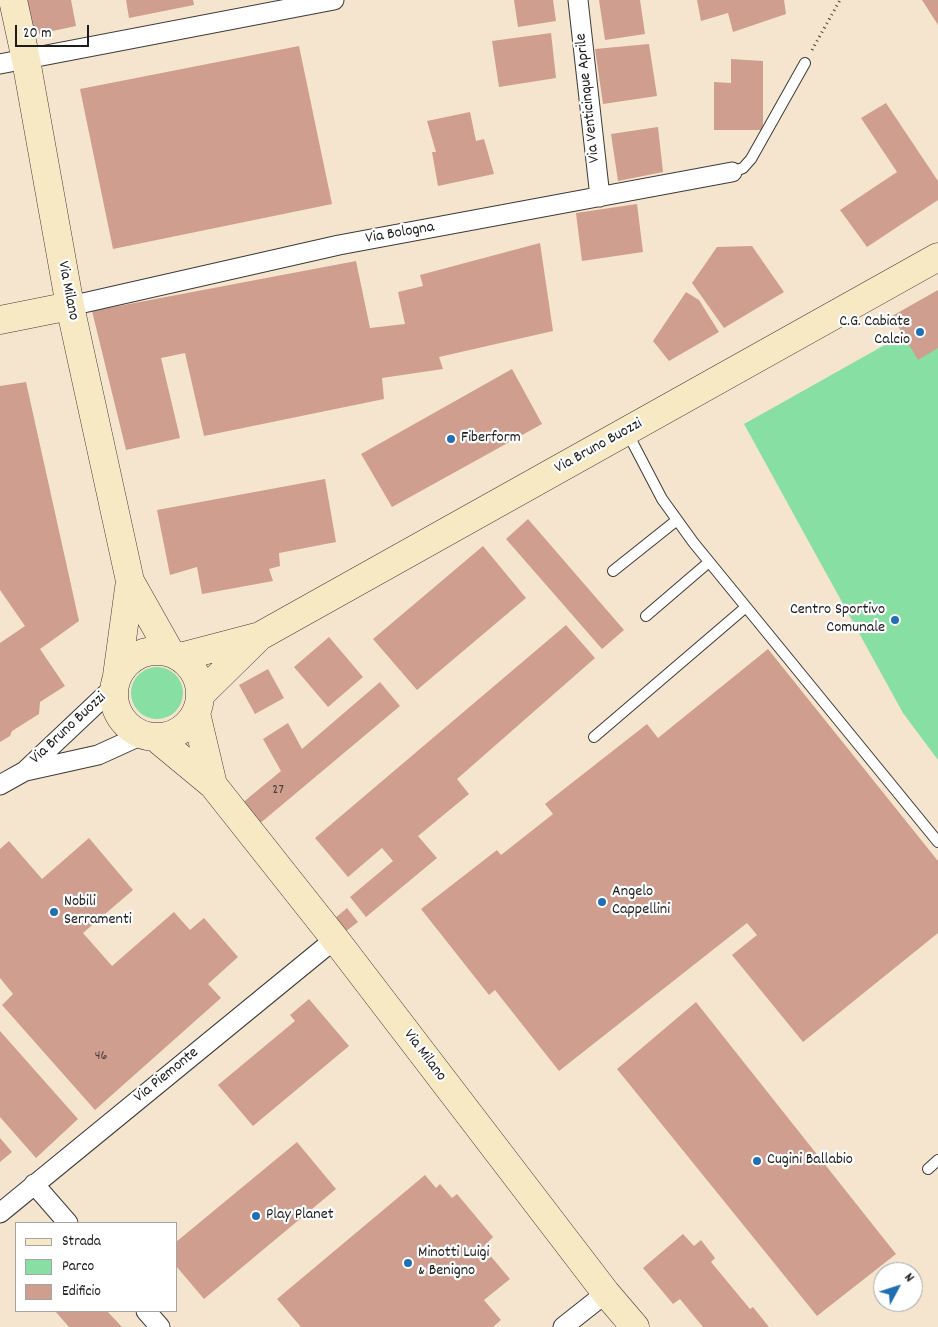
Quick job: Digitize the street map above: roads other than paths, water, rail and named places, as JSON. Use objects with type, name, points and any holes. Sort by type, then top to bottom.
[{"type":"street","name":"Via Milano","points":[[13,0],[13,62],[70,306],[130,581],[175,654]]},
{"type":"street","points":[[13,62],[334,0]]},
{"type":"street","name":"Via Venticinque Aprile","points":[[578,0],[600,197]]},
{"type":"street","name":"Via Bologna","points":[[70,306],[339,245],[732,172]]},
{"type":"street","name":"Via Bruno Buozzi","points":[[175,654],[260,636],[938,257]]},
{"type":"street","points":[[0,320],[70,306]]},
{"type":"street","name":"Via Milano","points":[[116,681],[130,581]]},
{"type":"street","name":"Via Bruno Buozzi","points":[[198,704],[260,636]]},
{"type":"street","points":[[158,650],[175,654],[191,666],[198,680],[198,704],[179,731],[148,736],[130,728],[120,716],[114,702],[116,681],[124,665],[134,656],[145,651],[158,650]]},
{"type":"street","name":"Via Bruno Buozzi","points":[[0,785],[25,771],[116,681]]},
{"type":"street","name":"Via Milano","points":[[198,704],[213,785]]},
{"type":"street","name":"Via Milano","points":[[148,736],[213,785],[335,939],[606,1292],[635,1327]]},
{"type":"street","name":"Via Bruno Buozzi","points":[[25,771],[98,755],[148,736]]},
{"type":"street","name":"Via Piemonte","points":[[0,1213],[335,939]]},
{"type":"street","points":[[34,1184],[67,1222]]},
{"type":"street","points":[[563,1327],[606,1292]]},
{"type":"street","points":[[147,1312],[160,1327]]},
{"type":"lane","points":[[732,172],[743,168],[751,159],[805,63]]},
{"type":"lane","points":[[626,431],[662,499],[677,520],[709,562],[938,842]]},
{"type":"lane","points":[[612,572],[677,520]]},
{"type":"lane","points":[[646,616],[709,562]]},
{"type":"lane","points":[[594,737],[746,607]]},
{"type":"lane","points":[[928,1169],[938,1160]]},
{"type":"place","name":"C.G. Cabiate Calcio","points":[[920,332]]},
{"type":"place","name":"Fiberform","points":[[451,439]]},
{"type":"place","name":"Centro Sportivo Comunale","points":[[895,620]]},
{"type":"place","name":"Angelo Cappellini","points":[[602,902]]},
{"type":"place","name":"Nobili Serramenti","points":[[54,912]]},
{"type":"place","name":"Cugini Ballabio","points":[[757,1161]]},
{"type":"place","name":"Play Planet","points":[[256,1216]]},
{"type":"place","name":"Minotti Luigi & Benigno","points":[[408,1263]]}]
